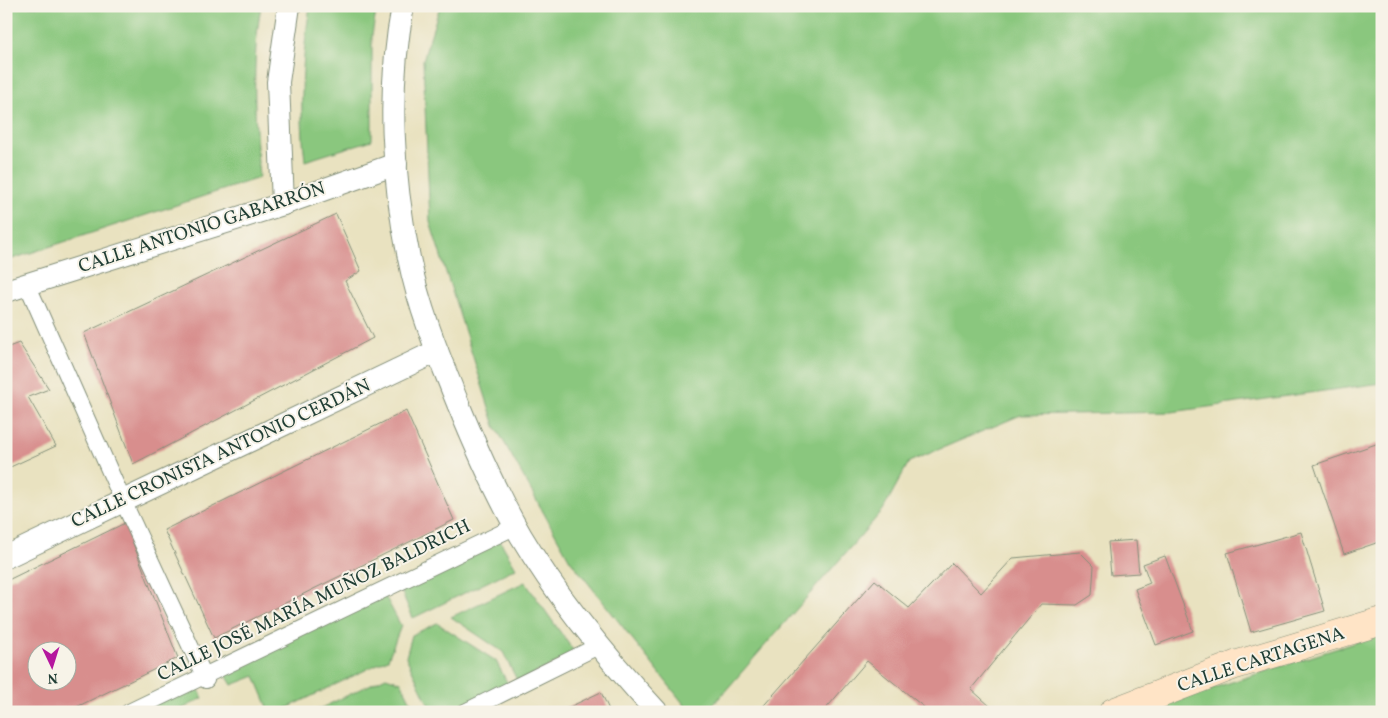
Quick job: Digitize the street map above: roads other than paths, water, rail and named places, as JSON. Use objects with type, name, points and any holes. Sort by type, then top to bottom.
[{"type":"main road","name":"CALLE CARTAGENA","points":[[1113,712],[1235,665],[1382,621]]},
{"type":"street","points":[[283,204],[278,82],[289,6]]},
{"type":"street","points":[[404,6],[398,35],[394,112],[396,164],[409,260],[437,351],[477,450],[516,526],[558,593],[598,646],[657,712]]},
{"type":"street","name":"CALLE ANTONIO GABARRÓN","points":[[6,291],[283,204],[396,164]]},
{"type":"street","points":[[27,284],[123,501],[205,678]]},
{"type":"street","name":"CALLE CRONISTA ANTONIO CERDÁN","points":[[6,556],[437,351]]},
{"type":"street","name":"CALLE JOSÉ MARÍA MUÑOZ BALDRICH","points":[[129,712],[205,678],[516,526]]},
{"type":"street","points":[[464,712],[598,646]]}]
